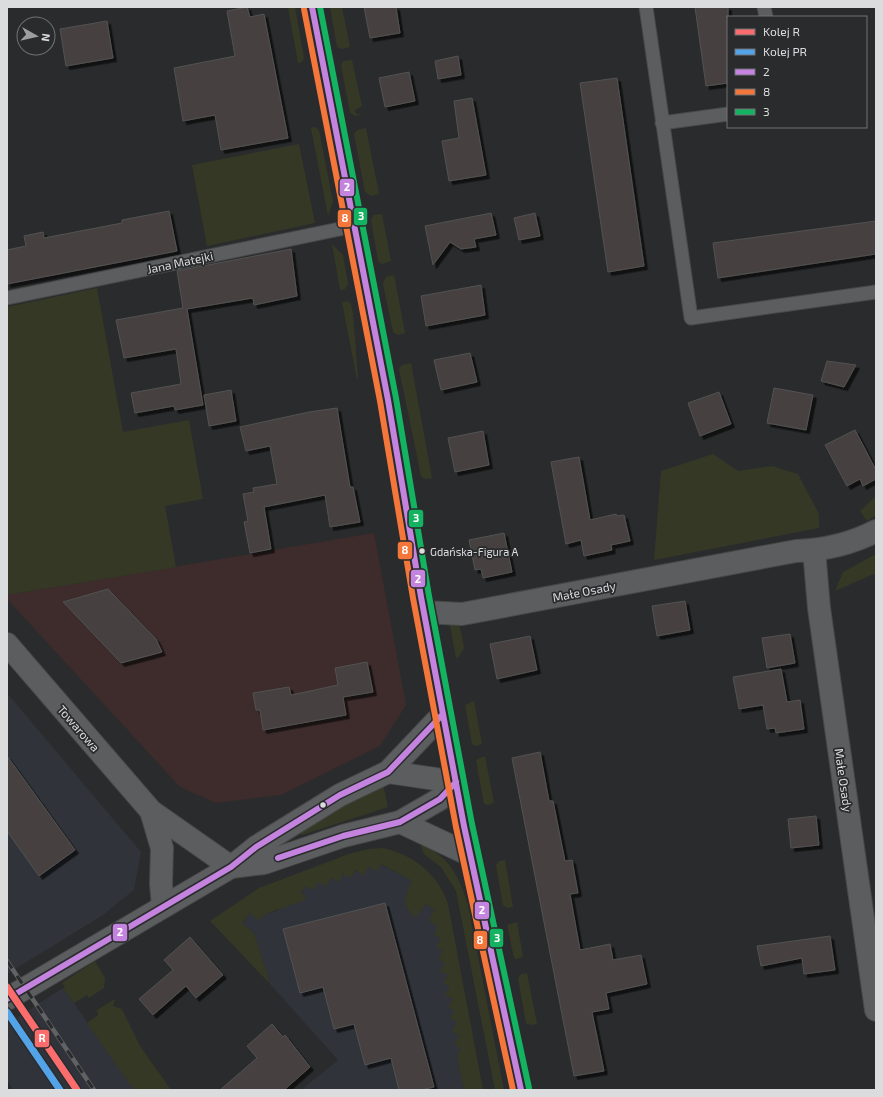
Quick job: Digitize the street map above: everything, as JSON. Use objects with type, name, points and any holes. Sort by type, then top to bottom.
[{"type":"main road","points":[[312,7],[388,400],[424,612],[470,855],[521,1090]]},
{"type":"main road","points":[[822,549],[864,537],[876,531]]},
{"type":"main road","name":"Małe Osady","points":[[424,612],[462,614],[796,551],[822,549],[820,608],[876,1010]]},
{"type":"main road","name":"Towarowa","points":[[7,644],[151,812],[231,867]]},
{"type":"main road","points":[[7,999],[231,867],[256,847],[340,796],[388,772],[443,714]]},
{"type":"main road","points":[[388,772],[456,782]]},
{"type":"main road","points":[[231,867],[264,863],[343,836],[400,822],[440,799],[456,782]]},
{"type":"main road","name":"Towarowa","points":[[151,812],[162,848],[161,884],[163,906]]},
{"type":"main road","points":[[400,822],[470,855]]},
{"type":"lane","points":[[646,7],[691,318],[876,292]]},
{"type":"lane","points":[[662,123],[727,114]]},
{"type":"lane","name":"Jana Matejki","points":[[7,298],[354,226]]},
{"type":"shaded area","points":[[374,533],[406,705],[380,746],[281,795],[216,803],[180,787],[7,599],[7,595]]},
{"type":"shaded area","points":[[7,693],[141,852],[134,890],[103,915],[7,974]]},
{"type":"shaded area","points":[[380,864],[412,881],[426,904],[435,910],[460,1036],[462,1049],[457,1056],[464,1090],[301,1090],[338,1060],[270,984],[254,933],[242,923],[250,913],[258,919],[266,914],[277,911],[301,894],[306,886]]},
{"type":"shaded area","points":[[63,988],[134,1090],[13,1090],[7,1080],[7,1024]]},
{"type":"green space","points":[[288,7],[295,7],[304,58],[302,62],[298,63]]},
{"type":"green space","points":[[330,7],[342,7],[350,47],[342,49],[337,47]]},
{"type":"green space","points":[[352,60],[362,106],[355,110],[356,114],[363,114],[355,116],[350,113],[341,66],[343,61]]},
{"type":"green space","points":[[315,127],[319,130],[333,202],[328,216],[311,128]]},
{"type":"green space","points":[[366,128],[379,194],[371,196],[365,192],[354,134],[357,130]]},
{"type":"green space","points":[[299,144],[315,223],[207,246],[192,165]]},
{"type":"green space","points":[[382,214],[391,261],[382,264],[378,261],[371,220],[373,215]]},
{"type":"green space","points":[[332,244],[343,255],[348,284],[345,289],[340,290]]},
{"type":"green space","points":[[394,275],[405,333],[398,335],[393,332],[383,284],[386,277]]},
{"type":"green space","points":[[97,288],[123,432],[189,420],[203,499],[165,506],[176,567],[7,595],[7,307]]},
{"type":"green space","points":[[348,301],[351,304],[353,314],[357,380],[342,302]]},
{"type":"green space","points":[[411,363],[432,478],[425,479],[421,476],[399,369],[402,365]]},
{"type":"green space","points":[[713,454],[738,471],[772,466],[798,474],[819,514],[819,528],[654,560],[661,471]]},
{"type":"green space","points":[[876,496],[876,515],[867,521],[860,511]]},
{"type":"green space","points":[[876,554],[876,573],[835,591],[843,572]]},
{"type":"green space","points":[[449,621],[459,622],[464,648],[459,657],[456,658]]},
{"type":"green space","points":[[474,701],[482,744],[476,746],[472,744],[465,705]]},
{"type":"green space","points":[[485,756],[494,803],[488,805],[484,804],[476,760]]},
{"type":"green space","points":[[383,784],[388,807],[302,835],[299,832],[300,830]]},
{"type":"green space","points":[[420,843],[430,848],[446,861],[457,876],[465,894],[504,1090],[495,1090],[456,891],[441,867],[424,854]]},
{"type":"green space","points":[[383,848],[405,855],[415,861],[431,875],[444,893],[448,904],[483,1090],[464,1090],[457,1056],[461,1049],[454,1044],[460,1036],[452,1031],[457,1023],[450,1018],[454,1011],[448,1007],[453,999],[445,995],[450,987],[443,983],[448,975],[440,971],[445,964],[438,958],[443,951],[436,946],[441,939],[434,934],[438,927],[429,920],[435,910],[426,904],[416,917],[407,908],[405,900],[412,881],[381,864],[377,871],[368,867],[364,875],[356,870],[351,878],[343,874],[339,882],[331,878],[326,886],[318,882],[314,890],[306,886],[301,893],[306,897],[305,900],[266,914],[258,920],[250,913],[242,923],[254,933],[270,984],[210,921],[259,888],[349,854],[369,849]]},
{"type":"green space","points":[[505,860],[513,907],[507,908],[503,905],[496,865],[499,861]]},
{"type":"green space","points":[[517,922],[523,957],[516,959],[514,958],[507,925]]},
{"type":"green space","points":[[95,961],[105,978],[104,988],[89,998],[87,995],[74,1003],[63,988],[65,987],[62,983]]},
{"type":"green space","points":[[527,973],[537,1024],[530,1025],[526,1023],[518,978],[521,974]]},
{"type":"green space","points":[[115,999],[113,1006],[122,1009],[140,1046],[171,1090],[134,1090],[87,1023],[98,1015],[97,1010]]},
{"type":"building","points":[[247,7],[250,17],[264,14],[288,138],[221,150],[215,115],[183,121],[174,68],[235,56],[227,11]]},
{"type":"building","points":[[364,7],[396,7],[400,33],[370,38]]},
{"type":"building","points":[[695,7],[728,7],[727,83],[706,86]]},
{"type":"building","points":[[107,21],[113,58],[66,66],[60,29]]},
{"type":"building","points":[[458,56],[461,75],[438,79],[435,61]]},
{"type":"building","points":[[409,72],[415,101],[385,107],[379,78]]},
{"type":"building","points":[[617,78],[644,266],[608,272],[580,83]]},
{"type":"building","points":[[472,98],[486,175],[449,181],[442,141],[459,138],[454,101]]},
{"type":"building","points":[[169,211],[177,251],[7,284],[7,250],[26,246],[24,236],[43,232],[44,238],[122,223],[122,220]]},
{"type":"building","points":[[491,213],[496,235],[474,239],[476,247],[461,249],[450,242],[433,265],[425,226]]},
{"type":"building","points":[[535,213],[540,236],[519,240],[514,218]]},
{"type":"building","points":[[876,221],[876,254],[718,278],[713,243]]},
{"type":"building","points":[[291,249],[297,296],[254,305],[253,298],[187,309],[203,405],[175,410],[174,406],[135,413],[131,393],[181,384],[176,349],[124,358],[116,320],[183,308],[177,271]]},
{"type":"building","points":[[481,285],[485,315],[426,326],[421,296]]},
{"type":"building","points":[[470,353],[477,382],[441,390],[434,360]]},
{"type":"building","points":[[827,361],[856,365],[844,387],[821,381]]},
{"type":"building","points":[[774,388],[813,395],[806,430],[767,423]]},
{"type":"building","points":[[231,390],[236,421],[209,426],[204,395]]},
{"type":"building","points":[[719,392],[731,424],[700,436],[688,403]]},
{"type":"building","points":[[337,408],[350,487],[353,487],[360,522],[330,527],[325,495],[264,507],[271,549],[250,553],[244,522],[248,521],[243,494],[254,492],[253,488],[277,484],[270,446],[246,451],[240,427],[309,412]]},
{"type":"building","points":[[855,430],[876,470],[876,479],[863,486],[860,479],[847,486],[825,445]]},
{"type":"building","points":[[483,431],[489,465],[455,472],[448,438]]},
{"type":"building","points":[[579,457],[590,520],[616,514],[617,516],[624,515],[630,541],[611,545],[612,550],[584,556],[581,540],[566,544],[551,462]]},
{"type":"building","points":[[504,533],[512,572],[483,578],[481,569],[475,570],[469,540]]},
{"type":"building","points":[[108,589],[156,639],[162,652],[121,663],[63,602]]},
{"type":"building","points":[[685,601],[690,630],[657,636],[652,606]]},
{"type":"building","points":[[790,634],[795,663],[767,668],[762,638]]},
{"type":"building","points":[[530,636],[537,670],[497,679],[490,644]]},
{"type":"building","points":[[367,662],[373,692],[343,697],[346,715],[263,730],[260,710],[256,710],[253,693],[289,687],[291,695],[338,685],[335,668]]},
{"type":"building","points":[[781,669],[787,702],[800,700],[804,729],[776,733],[775,728],[767,729],[763,705],[739,709],[733,677]]},
{"type":"building","points":[[540,752],[549,801],[553,801],[565,861],[572,860],[578,893],[570,894],[580,950],[610,944],[613,960],[641,955],[647,984],[606,993],[609,1009],[592,1012],[604,1071],[574,1076],[512,758]]},
{"type":"building","points":[[7,756],[75,850],[39,876],[7,831]]},
{"type":"building","points":[[816,816],[819,845],[791,848],[788,819]]},
{"type":"building","points":[[385,903],[434,1087],[421,1090],[399,1090],[391,1058],[365,1065],[354,1024],[334,1029],[323,987],[300,993],[283,929]]},
{"type":"building","points":[[830,936],[835,970],[804,974],[802,958],[761,966],[757,946]]},
{"type":"building","points":[[190,937],[223,975],[196,998],[186,986],[153,1015],[139,999],[173,970],[164,960]]},
{"type":"building","points":[[272,1024],[283,1037],[285,1035],[310,1067],[284,1090],[220,1090],[257,1058],[247,1046]]},
{"type":"railway","points":[[7,961],[94,1090]]},
{"type":"rail line","name":"R","points":[[7,987],[77,1090]]},
{"type":"rail line","name":"PR","points":[[7,1012],[60,1090]]},
{"type":"transit line","name":"2","points":[[312,7],[388,400],[421,597],[464,826],[521,1090]]},
{"type":"transit line","name":"3","points":[[320,7],[396,398],[429,596],[472,824],[529,1088]]},
{"type":"transit line","name":"8","points":[[304,9],[380,401],[413,598],[456,827],[513,1090]]},
{"type":"transit line","name":"2","points":[[7,999],[231,867],[256,847],[340,795],[388,772],[443,714]]},
{"type":"transit line","name":"2","points":[[278,858],[343,836],[400,822],[440,799],[456,782]]},
{"type":"place","name":"Gdańska-Figura A","points":[[422,551]]}]
